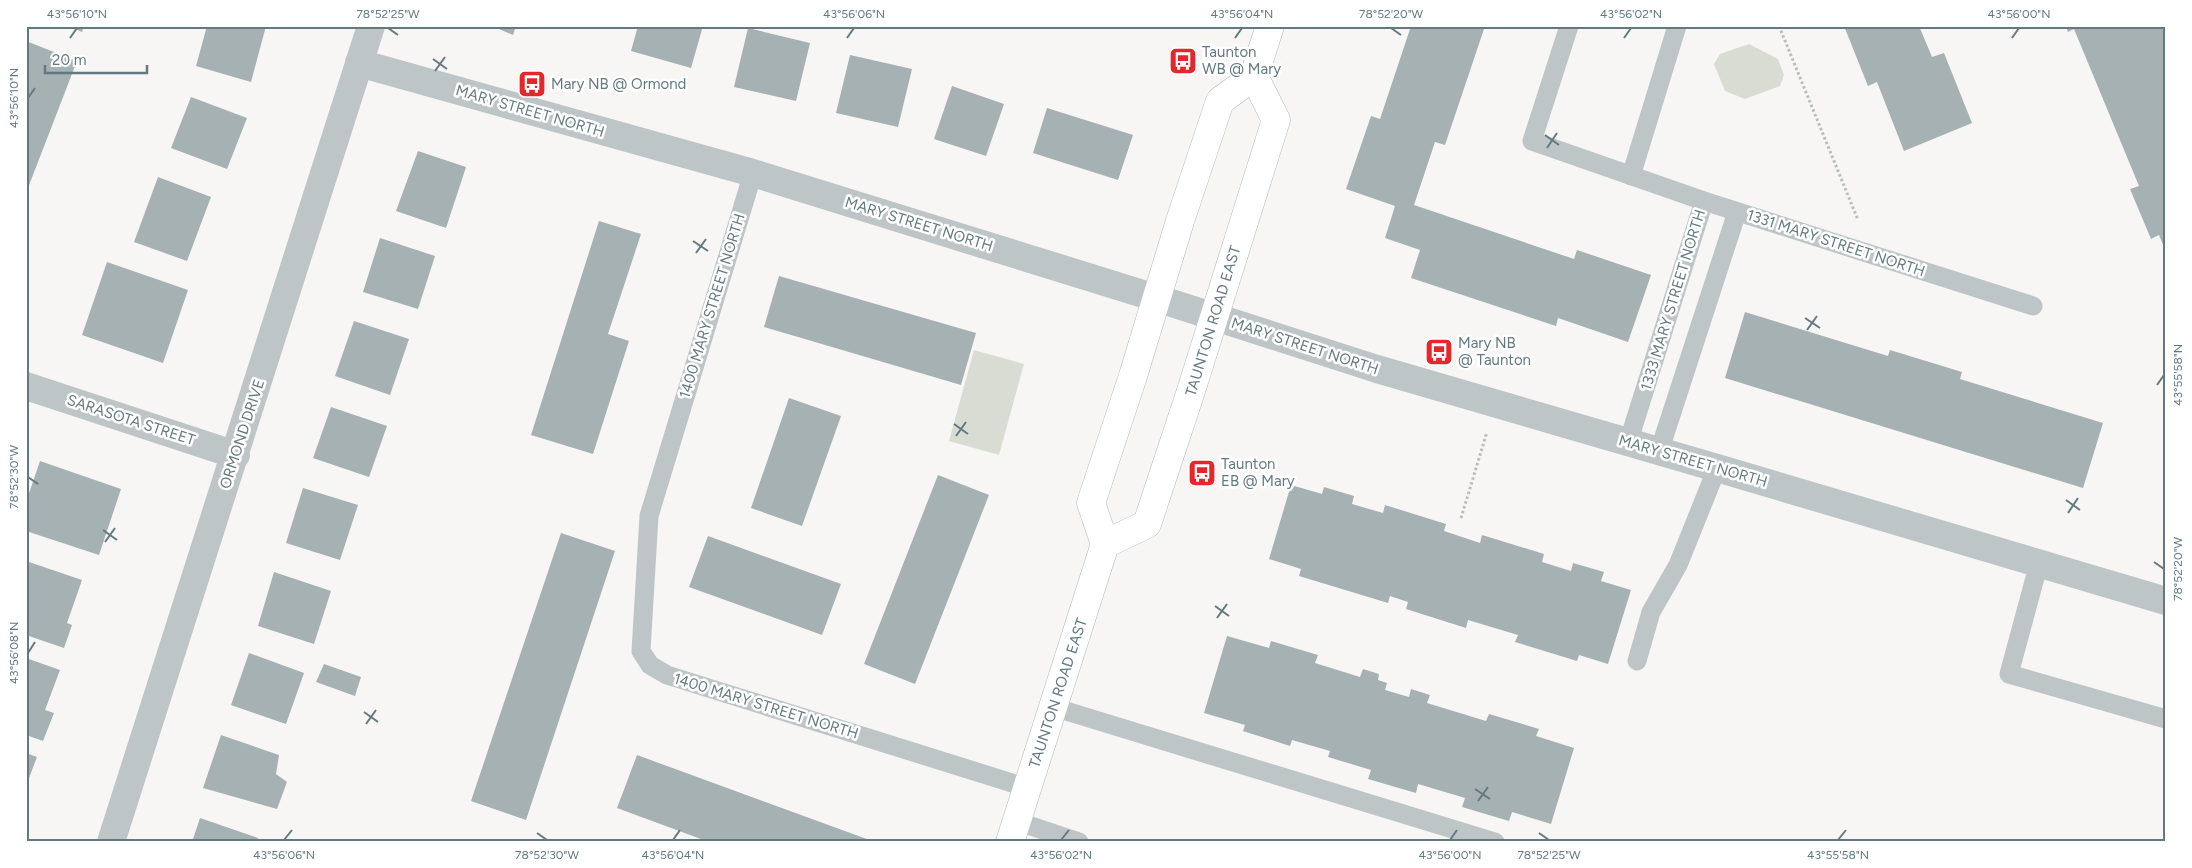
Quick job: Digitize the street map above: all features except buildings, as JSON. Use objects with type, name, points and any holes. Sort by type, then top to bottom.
[{"type":"main road","points":[[1105,544],[1091,503],[1156,298],[1220,101],[1254,76],[1270,26]]},
{"type":"main road","name":"TAUNTON ROAD EAST","points":[[1013,831],[1105,544],[1146,524],[1214,317],[1276,120],[1254,76]]},
{"type":"street","name":"ORMOND DRIVE","points":[[112,842],[371,26]]},
{"type":"street","name":"MARY STREET NORTH","points":[[359,63],[753,173],[1156,298],[1368,367],[2166,601]]},
{"type":"street","name":"SARASOTA STREET","points":[[26,386],[236,456]]},
{"type":"lane","name":"1333 MARY STREET NORTH","points":[[1570,26],[1532,141],[1704,201],[1628,443]]},
{"type":"lane","points":[[1631,176],[1677,26]]},
{"type":"lane","name":"1400 MARY STREET NORTH","points":[[753,173],[649,516],[641,651],[650,665],[667,675],[1028,788]]},
{"type":"lane","points":[[1704,201],[1737,212]]},
{"type":"lane","name":"1331 MARY STREET NORTH","points":[[1659,452],[1737,212],[2033,306]]},
{"type":"lane","points":[[1637,661],[1651,612],[1678,565],[1717,468]]},
{"type":"lane","points":[[2038,564],[2009,674],[2166,718]]},
{"type":"lane","points":[[1053,707],[1495,842]]},
{"type":"lane","points":[[1013,831],[1079,842]]},
{"type":"path","points":[[1779,26],[1872,255]]},
{"type":"path","points":[[1461,518],[1496,404]]},
{"type":"shaded area","points":[[1749,44],[1778,59],[1784,75],[1780,86],[1745,99],[1725,91],[1714,64],[1720,54]]},
{"type":"shaded area","points":[[974,350],[1024,364],[999,455],[949,441]]},
{"type":"place","name":"Taunton WB @ Mary","points":[[1183,61]]},
{"type":"place","name":"Mary NB @ Ormond","points":[[532,84]]},
{"type":"place","name":"Mary NB @ Taunton","points":[[1439,352]]},
{"type":"place","name":"Taunton EB @ Mary","points":[[1202,473]]}]
